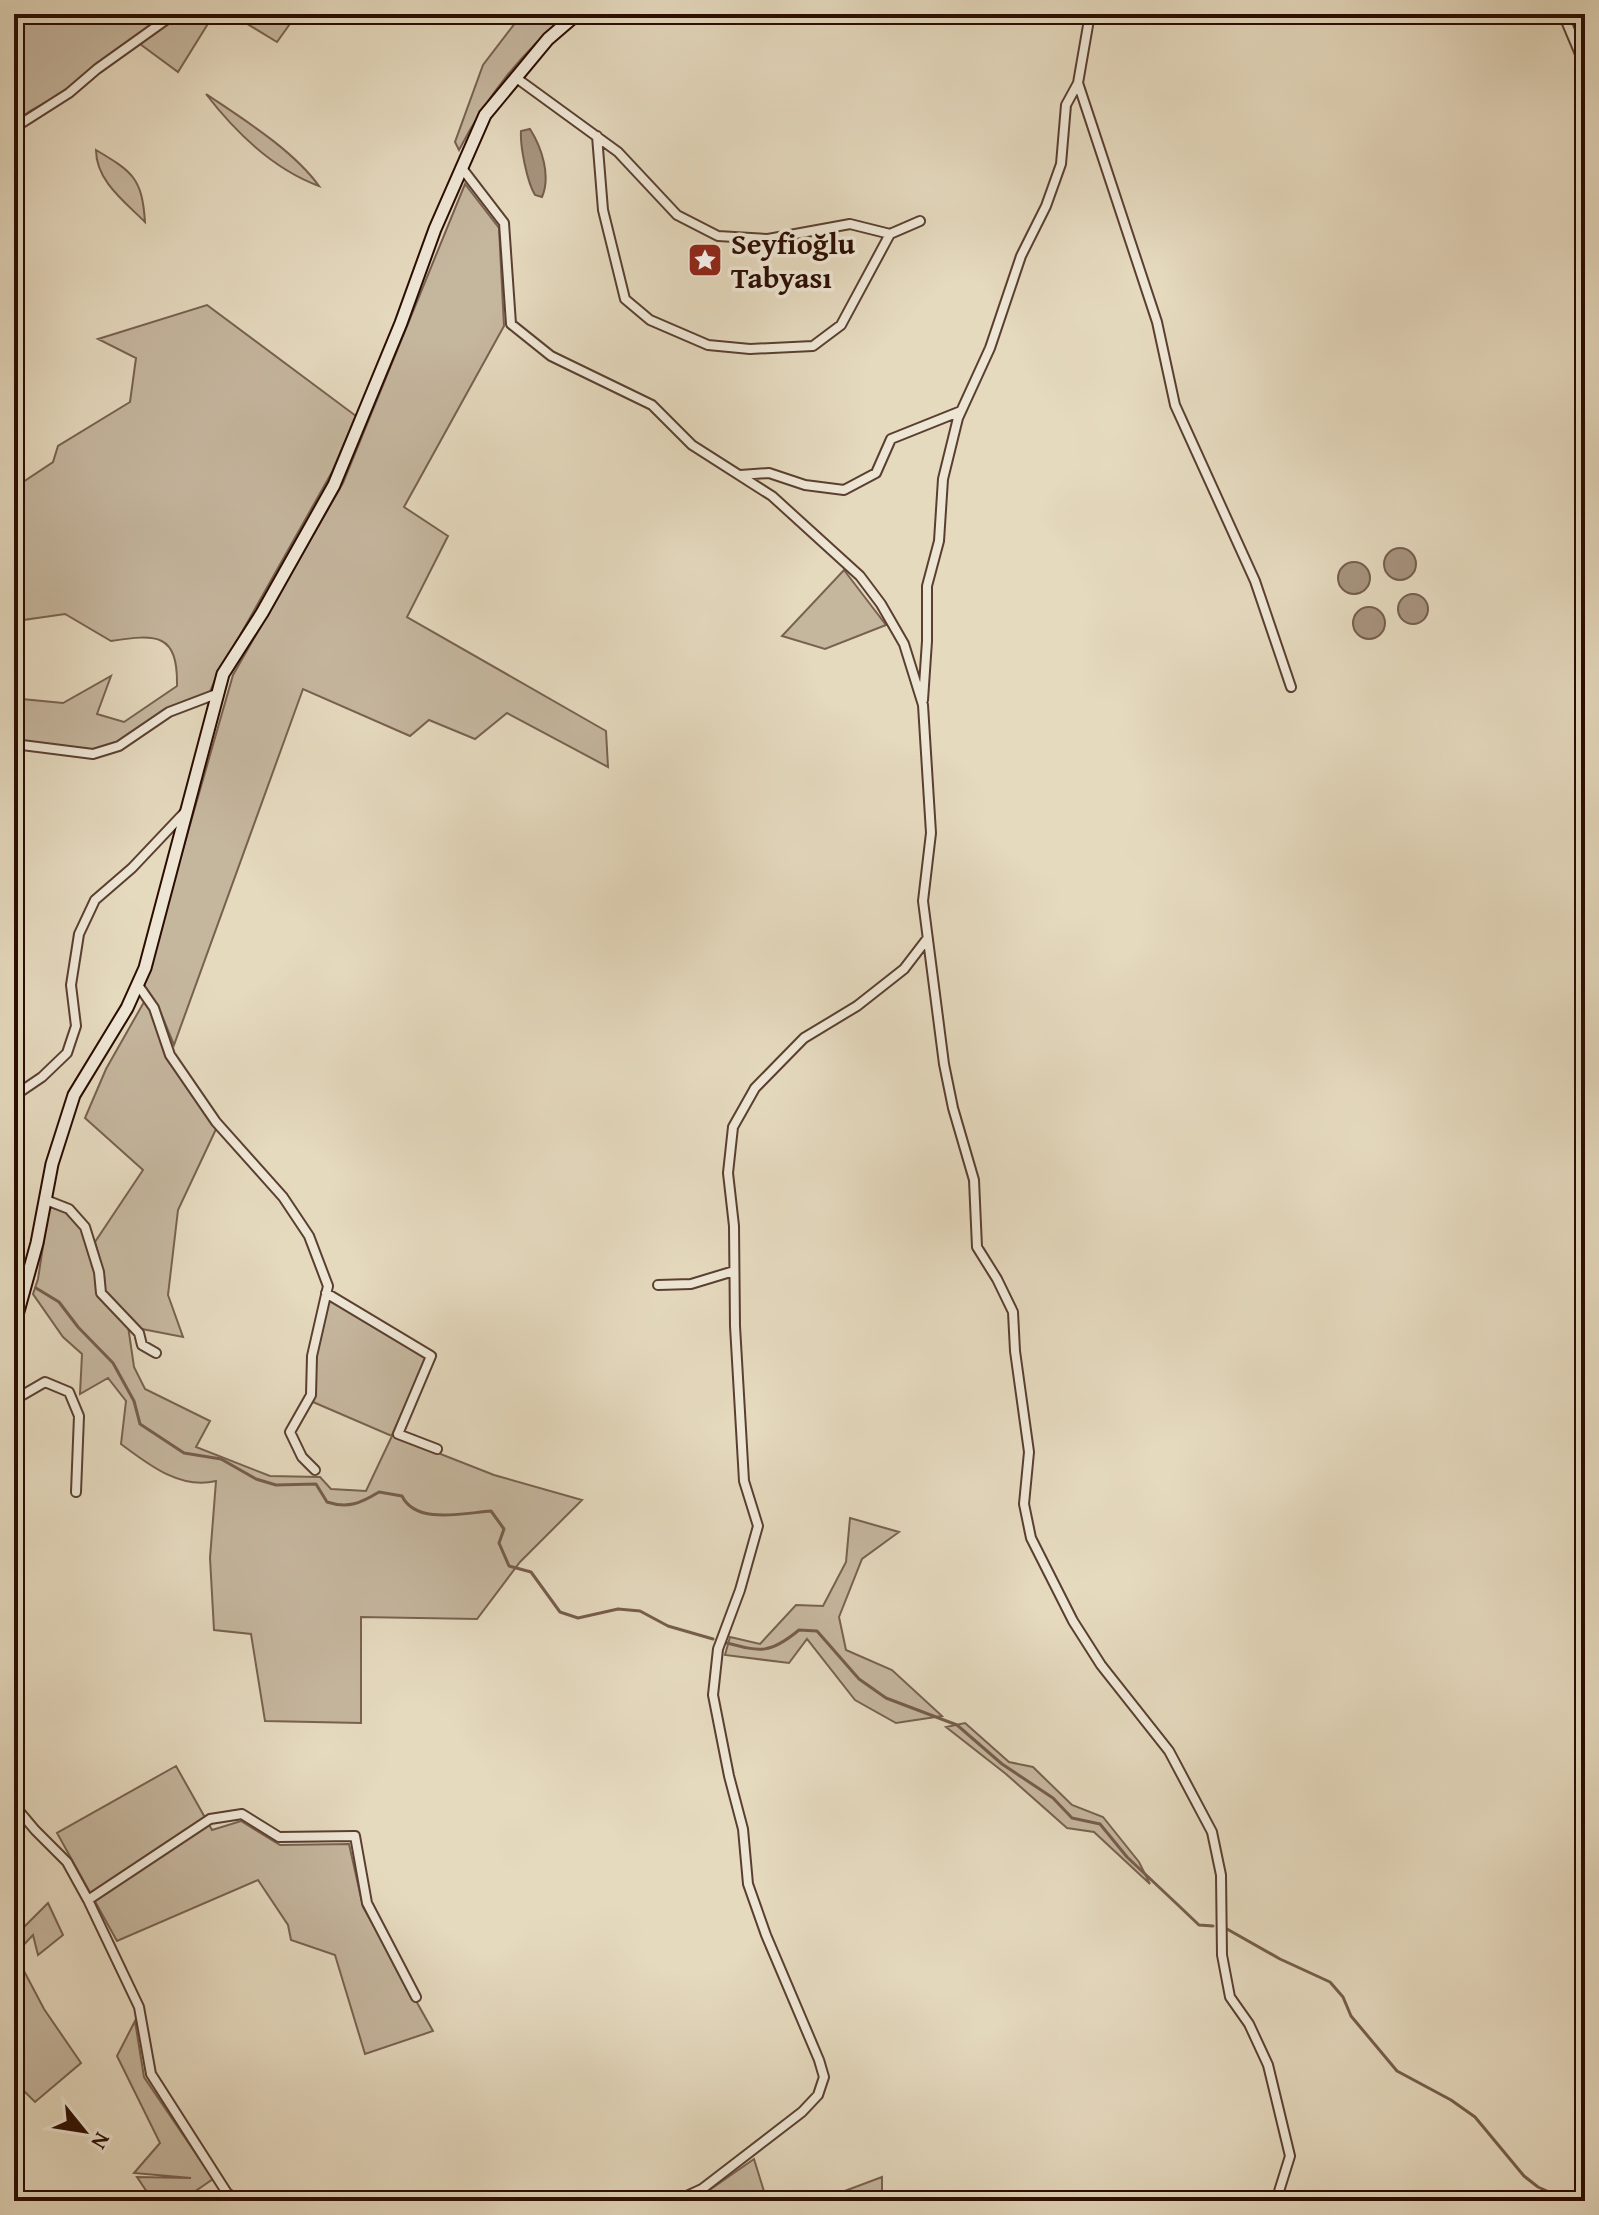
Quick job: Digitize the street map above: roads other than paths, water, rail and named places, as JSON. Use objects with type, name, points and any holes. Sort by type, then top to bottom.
[{"type":"street","points":[[14,128],[69,93],[174,14]]},
{"type":"street","points":[[14,1326],[37,1243],[52,1164],[74,1095],[102,1044],[127,1008],[145,968],[223,674],[262,613],[334,485],[461,167],[485,115],[548,39],[577,14]]},
{"type":"street","points":[[1090,14],[1078,83],[1066,105],[1061,164],[1021,256],[990,348],[961,411],[943,479],[939,541],[927,586],[923,705],[931,833],[923,901],[944,1064],[974,1180],[977,1247],[1013,1312],[1029,1452],[1024,1504],[1031,1538],[1073,1621],[1101,1665],[1169,1751],[1212,1832],[1221,1875],[1222,1955],[1230,1997],[1249,2024],[1268,2065],[1290,2156],[1276,2201]]},
{"type":"street","points":[[1563,14],[1585,66]]},
{"type":"street","points":[[515,77],[618,152],[677,215],[718,236],[768,239],[850,224],[890,234],[920,221]]},
{"type":"street","points":[[1078,83],[1157,322],[1175,405],[1255,581],[1291,687]]},
{"type":"street","points":[[597,136],[603,210],[625,299],[650,320],[708,345],[750,349],[813,346],[841,325],[890,234]]},
{"type":"street","points":[[461,167],[504,223],[511,324],[551,356],[652,405],[692,445],[772,496],[860,576],[881,604],[904,644],[923,705]]},
{"type":"street","points":[[739,475],[769,473],[805,485],[844,490],[876,473],[891,439],[961,411]]},
{"type":"street","points":[[14,744],[93,754],[119,746],[169,712],[219,693]]},
{"type":"street","points":[[14,1096],[42,1077],[67,1053],[76,1026],[71,985],[79,934],[95,900],[132,868],[189,809]]},
{"type":"street","points":[[676,2201],[702,2189],[802,2112],[818,2095],[824,2077],[748,1884],[743,1829],[713,1695],[718,1649],[740,1590],[758,1526],[744,1481],[738,1396],[734,1226],[728,1173],[733,1127],[755,1088],[804,1038],[857,1006],[904,969],[927,939]]},
{"type":"street","points":[[138,985],[154,1008],[170,1055],[216,1122],[283,1197],[309,1236],[328,1286],[312,1356],[311,1395],[290,1432],[302,1457],[315,1470]]},
{"type":"street","points":[[46,1200],[69,1209],[85,1227],[99,1272],[101,1293],[139,1333],[142,1345],[156,1353]]},
{"type":"street","points":[[658,1285],[691,1284],[734,1271]]},
{"type":"street","points":[[326,1293],[431,1356],[398,1434],[437,1449]]},
{"type":"street","points":[[14,1400],[45,1382],[69,1392],[79,1416],[76,1492]]},
{"type":"street","points":[[14,1805],[67,1862],[139,2007],[151,2074],[227,2193],[239,2201]]},
{"type":"street","points":[[88,1900],[210,1819],[242,1814],[279,1837],[355,1836],[367,1903],[416,1997]]},
{"type":"waterway","points":[[36,1288],[59,1302],[113,1363],[134,1401],[140,1424],[184,1453],[221,1459],[256,1479],[276,1485],[316,1484],[327,1502],[335,1504],[354,1504],[379,1492],[402,1496],[409,1505],[429,1514],[491,1511],[504,1529],[499,1543],[509,1566],[531,1572],[560,1612],[578,1618],[618,1609],[640,1611],[668,1626],[713,1639]]},
{"type":"waterway","points":[[727,1643],[765,1649],[799,1630],[817,1631],[859,1679],[886,1698],[957,1725],[1002,1764],[1053,1798],[1072,1818],[1100,1824],[1127,1857],[1199,1925],[1213,1926]]},
{"type":"waterway","points":[[1227,1929],[1280,1959],[1330,1982],[1343,1997],[1351,2016],[1397,2071],[1451,2100],[1475,2117],[1524,2176],[1538,2187],[1569,2201]]},
{"type":"place","name":"Seyfioğlu Tabyası","points":[[705,260]]}]
